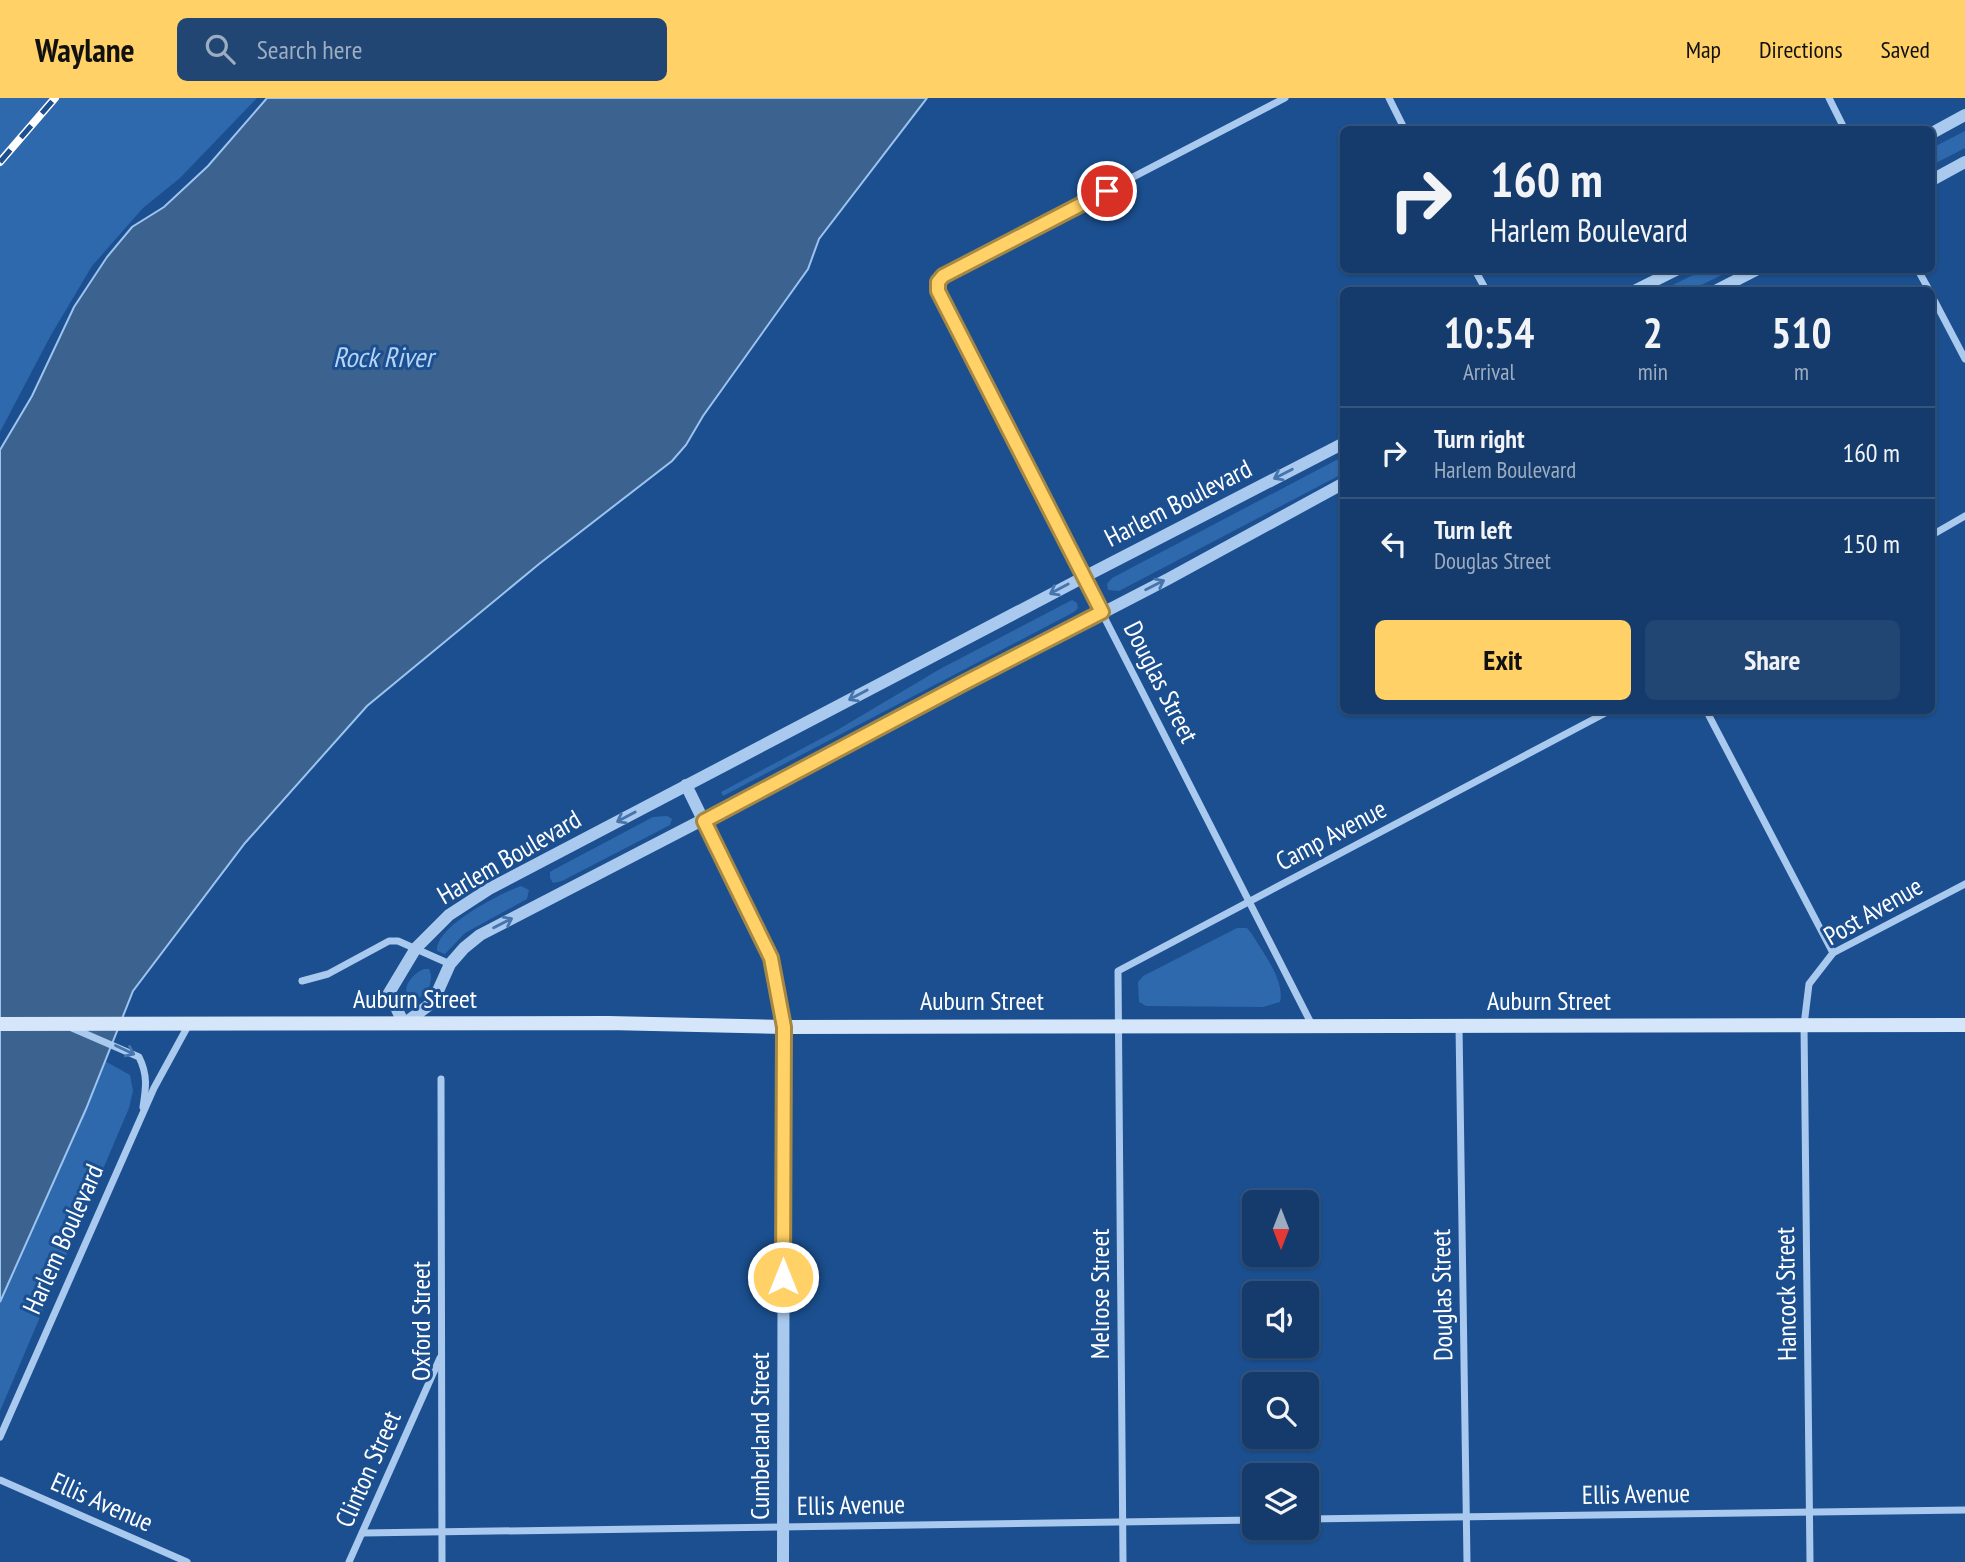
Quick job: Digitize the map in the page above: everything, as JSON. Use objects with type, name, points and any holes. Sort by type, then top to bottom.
[{"type":"main road","name":"Auburn Street","points":[[0,1024],[608,1023],[784,1027],[1965,1026]]},
{"type":"street","name":"Douglas Street","points":[[1285,98],[943,276],[938,282],[938,291],[1312,1025]]},
{"type":"street","points":[[1389,98],[1403,126]]},
{"type":"street","points":[[1829,98],[1843,126]]},
{"type":"street","points":[[1935,131],[1965,116]]},
{"type":"street","points":[[1935,178],[1965,162]]},
{"type":"street","points":[[1642,287],[1669,273]]},
{"type":"street","points":[[1723,287],[1750,273]]},
{"type":"street","points":[[1935,302],[1965,359]]},
{"type":"street","name":"Harlem Boulevard","points":[[1340,445],[488,889],[449,915],[416,948],[390,993],[404,1024],[433,1002],[450,964],[480,935],[704,821],[1340,485]]},
{"type":"street","points":[[1935,533],[1965,516]]},
{"type":"street","name":"Camp Avenue","points":[[1118,1025],[1118,971],[1603,714]]},
{"type":"street","points":[[1708,714],[1833,953]]},
{"type":"street","name":"Cumberland Street","points":[[686,785],[771,958],[784,1027],[783,1562]]},
{"type":"street","name":"Post Avenue","points":[[1804,1025],[1809,984],[1833,953],[1965,884]]},
{"type":"street","points":[[302,981],[328,974],[390,941],[398,941],[450,964]]},
{"type":"street","name":"Harlem Boulevard","points":[[0,1437],[141,1118],[189,1023]]},
{"type":"street","points":[[62,1024],[139,1057],[147,1082],[141,1118]]},
{"type":"street","name":"Melrose Street","points":[[1118,1025],[1123,1562]]},
{"type":"street","name":"Hancock Street","points":[[1804,1025],[1810,1562]]},
{"type":"street","name":"Douglas Street","points":[[1458,1027],[1467,1562]]},
{"type":"street","name":"Oxford Street","points":[[441,1079],[442,1562]]},
{"type":"street","name":"Clinton Street","points":[[349,1562],[442,1354]]},
{"type":"street","name":"Ellis Avenue","points":[[0,1480],[187,1562]]},
{"type":"street","name":"Ellis Avenue","points":[[1319,1520],[1965,1510]]},
{"type":"street","name":"Ellis Avenue","points":[[363,1533],[1242,1520]]},
{"type":"shaded area","points":[[0,98],[257,98],[180,178],[143,208],[92,266],[51,335],[0,432]]},
{"type":"shaded area","points":[[1965,131],[1965,148],[1935,163],[1935,146]]},
{"type":"shaded area","points":[[1697,273],[1726,273],[1697,287],[1669,287]]},
{"type":"shaded area","points":[[1340,458],[1340,475],[1119,591],[1108,590],[1107,584],[1112,578]]},
{"type":"shaded area","points":[[1072,600],[1077,603],[1078,608],[1074,612],[723,796],[721,792],[839,729],[940,669]]},
{"type":"shaded area","points":[[667,816],[672,819],[670,825],[562,881],[553,883],[550,878],[550,872],[555,869],[653,817]]},
{"type":"shaded area","points":[[521,886],[529,890],[527,899],[465,933],[445,954],[437,951],[439,942],[457,922],[485,903]]},
{"type":"shaded area","points":[[1237,928],[1247,928],[1267,958],[1279,985],[1280,1002],[1263,1007],[1146,1006],[1139,1002],[1138,982],[1143,976]]},
{"type":"shaded area","points":[[424,969],[429,969],[431,981],[428,990],[418,998],[406,991],[406,987],[412,977]]},
{"type":"shaded area","points":[[105,1061],[130,1075],[133,1091],[129,1108],[0,1411],[0,1301]]},
{"type":"water","name":"Rock River","points":[[267,98],[927,98],[819,239],[808,269],[703,416],[686,445],[672,461],[539,564],[367,706],[245,843],[133,991],[86,1109],[0,1302],[0,450],[32,396],[74,307],[107,257],[132,227],[164,207],[208,166]]},
{"type":"railway","points":[[0,162],[55,98]]},
{"type":"route","points":[[783,1277],[784,1027],[771,958],[704,821],[1102,612],[938,291],[938,282],[943,276],[1107,191]]}]
